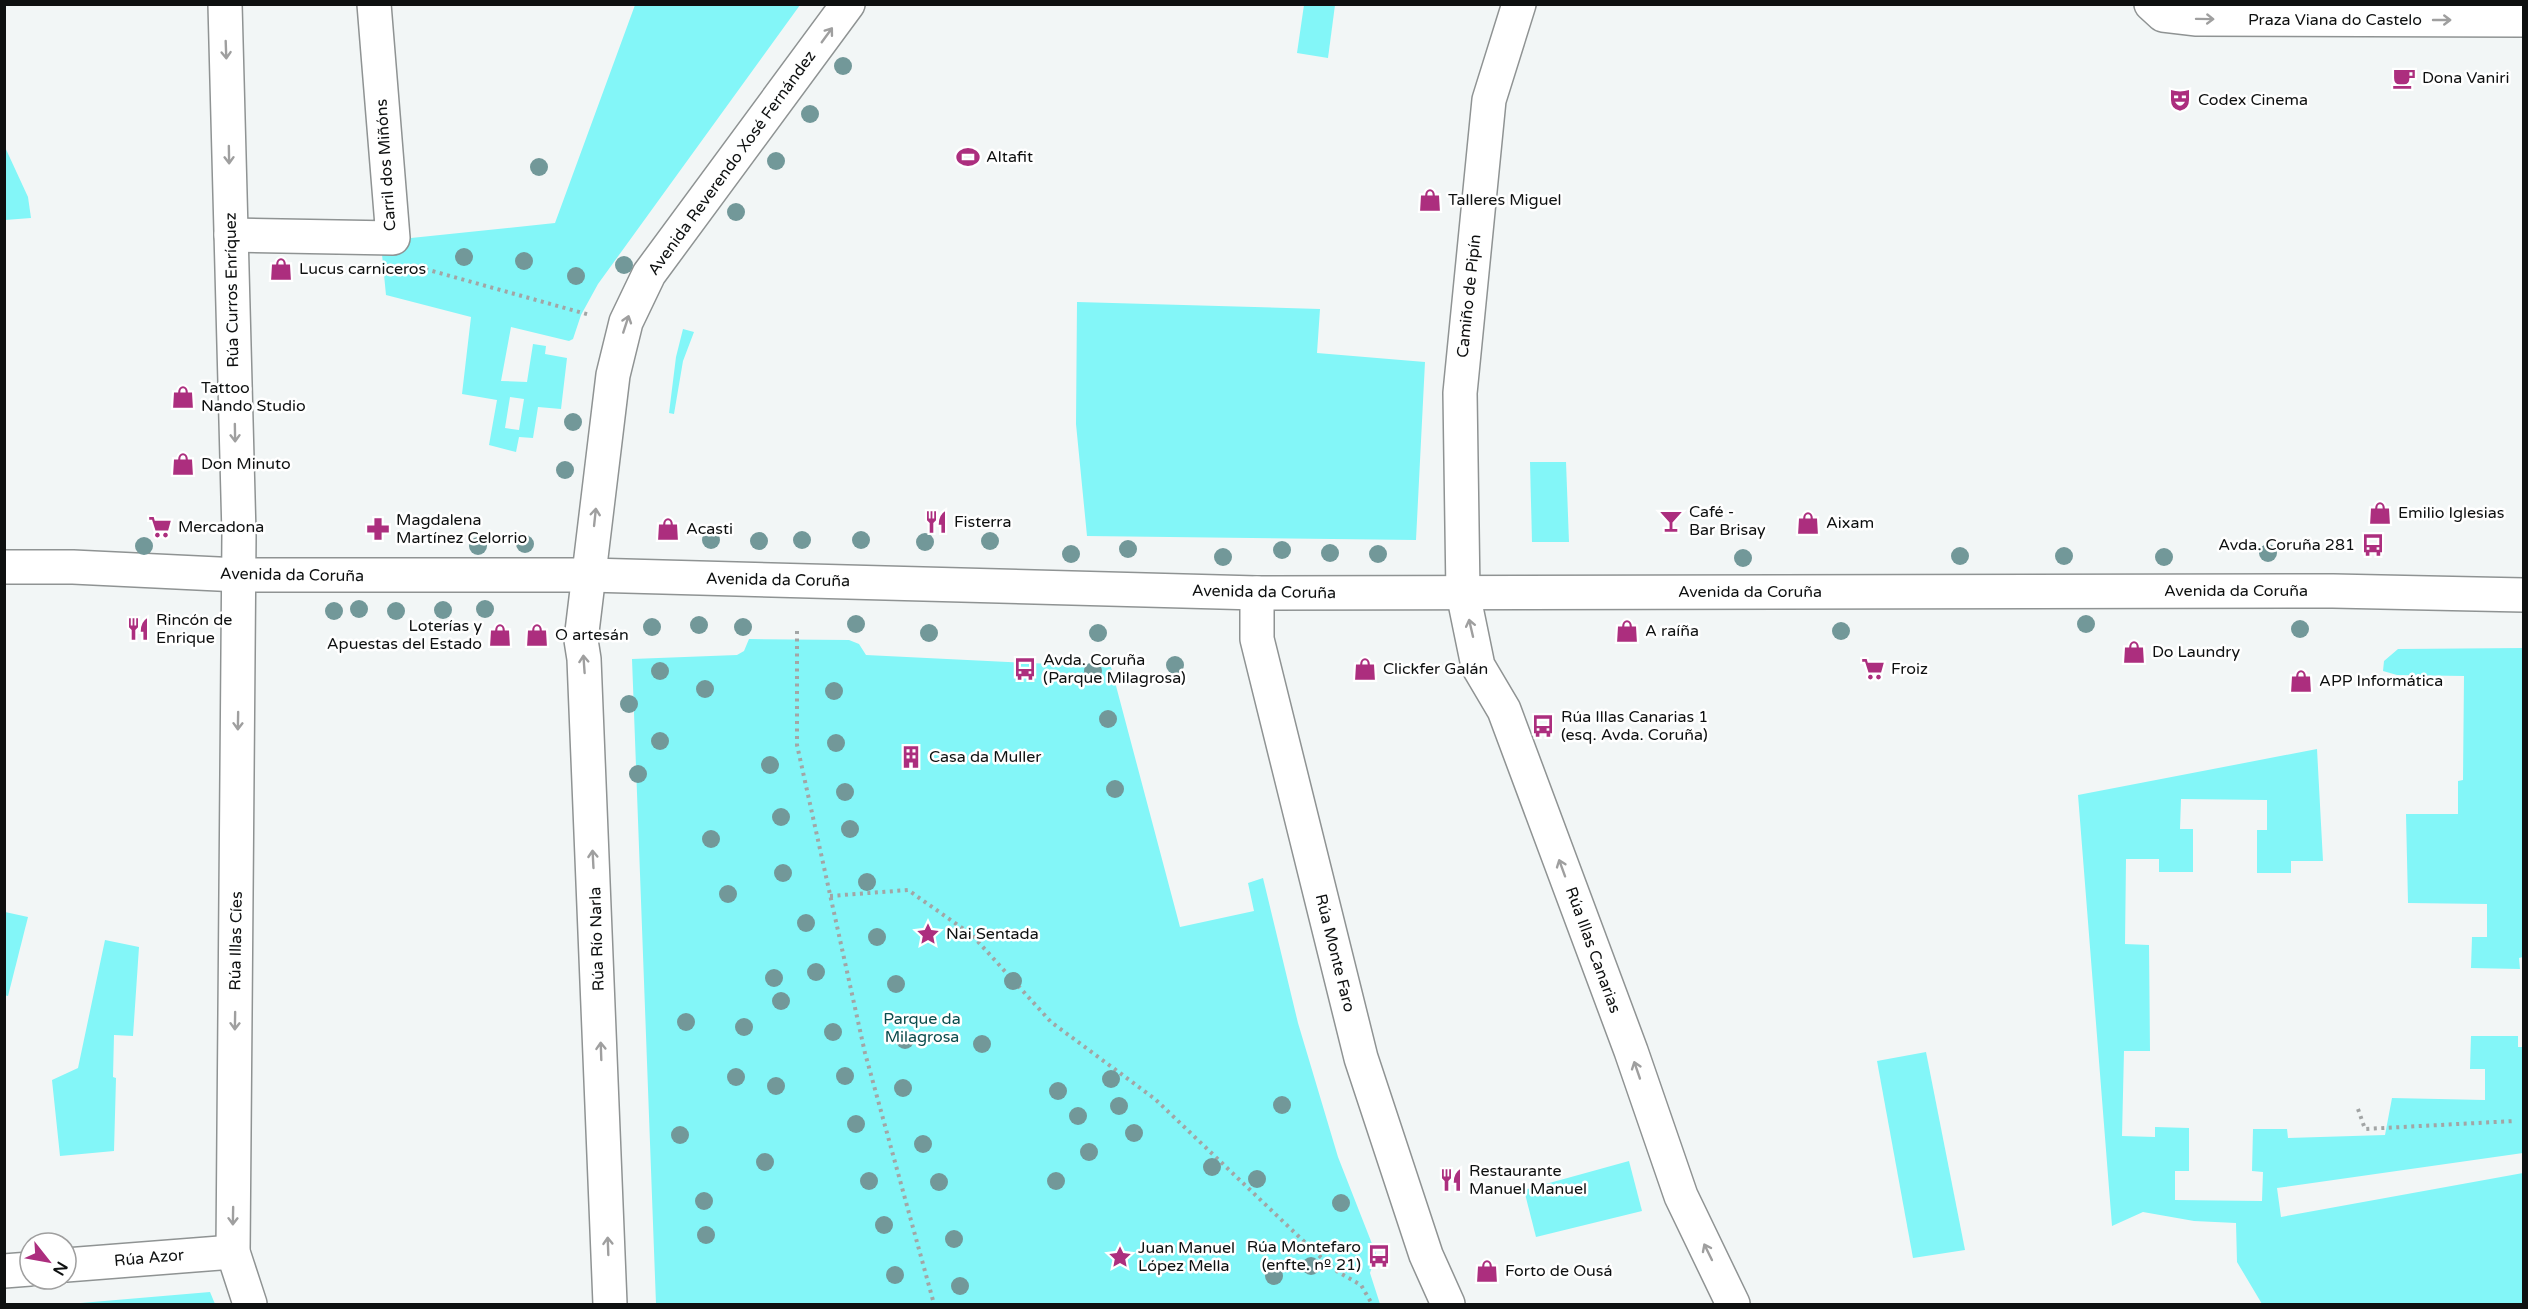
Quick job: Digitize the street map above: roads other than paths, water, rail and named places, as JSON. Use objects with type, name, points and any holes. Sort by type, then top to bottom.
[{"type":"street","name":"Rúa Curros Enríquez","points":[[225,4],[239,575]]},
{"type":"street","name":"Carril dos Miñóns","points":[[231,236],[393,238],[374,4]]},
{"type":"street","name":"Avenida Reverendo Xosé Fernández","points":[[589,575],[613,375],[626,322],[649,274],[848,4]]},
{"type":"street","name":"Camiño de Pipín","points":[[1463,593],[1460,393],[1489,100],[1519,4]]},
{"type":"street","name":"Praza Viana do Castelo","points":[[2151,4],[2163,15],[2197,19],[2523,20]]},
{"type":"street","name":"Avenida da Coruña","points":[[4,567],[73,567],[239,575],[589,575],[1257,593],[2333,591],[2523,595]]},
{"type":"street","name":"Rúa Illas Cíes","points":[[239,575],[233,1252],[250,1305]]},
{"type":"street","name":"Rúa Río Narla","points":[[589,575],[581,639],[584,659],[597,947],[610,1305]]},
{"type":"street","name":"Rúa Monte Faro","points":[[1257,593],[1257,639],[1361,1058],[1426,1255],[1448,1305]]},
{"type":"street","name":"Rúa Illas Canarias","points":[[1463,593],[1478,666],[1504,710],[1681,1196],[1733,1305]]},
{"type":"street","name":"Rúa Azor","points":[[78,1264],[233,1252]]},
{"type":"place","name":"Dona Vaniri","points":[[2404,78]]},
{"type":"place","name":"Codex Cinema","points":[[2180,100]]},
{"type":"place","name":"Altafit","points":[[968,157]]},
{"type":"place","name":"Talleres Miguel","points":[[1430,200]]},
{"type":"place","name":"Lucus carniceros","points":[[281,269]]},
{"type":"place","name":"Tattoo Nando Studio","points":[[183,397]]},
{"type":"place","name":"Don Minuto","points":[[183,464]]},
{"type":"place","name":"Emilio Iglesias","points":[[2380,513]]},
{"type":"place","name":"Café - Bar Brisay","points":[[1671,521]]},
{"type":"place","name":"Fisterra","points":[[936,522]]},
{"type":"place","name":"Aixam","points":[[1808,523]]},
{"type":"place","name":"Mercadona","points":[[160,527]]},
{"type":"place","name":"Magdalena Martínez Celorrio","points":[[378,529]]},
{"type":"place","name":"Acasti","points":[[668,529]]},
{"type":"place","name":"Avda. Coruña 281","points":[[2373,545]]},
{"type":"place","name":"Rincón de Enrique","points":[[138,629]]},
{"type":"place","name":"A raíña","points":[[1627,631]]},
{"type":"place","name":"Loterías y Apuestas del Estado","points":[[500,635]]},
{"type":"place","name":"O artesán","points":[[537,635]]},
{"type":"place","name":"Do Laundry","points":[[2134,652]]},
{"type":"place","name":"Avda. Coruña (Parque Milagrosa)","points":[[1025,669]]},
{"type":"place","name":"Clickfer Galán","points":[[1365,669]]},
{"type":"place","name":"Froiz","points":[[1873,669]]},
{"type":"place","name":"APP Informática","points":[[2301,681]]},
{"type":"place","name":"Rúa Illas Canarias 1 (esq. Avda. Coruña)","points":[[1543,726]]},
{"type":"place","name":"Casa da Muller","points":[[911,757]]},
{"type":"place","name":"Nai Sentada","points":[[928,934]]},
{"type":"place","name":"Restaurante Manuel Manuel","points":[[1451,1180]]},
{"type":"place","name":"Rúa Montefaro (enfte. nº 21)","points":[[1379,1256]]},
{"type":"place","name":"Juan Manuel López Mella","points":[[1120,1257]]},
{"type":"place","name":"Forto de Ousá","points":[[1487,1271]]},
{"type":"park label","name":"Parque da Milagrosa","points":[[922,1028]]}]
